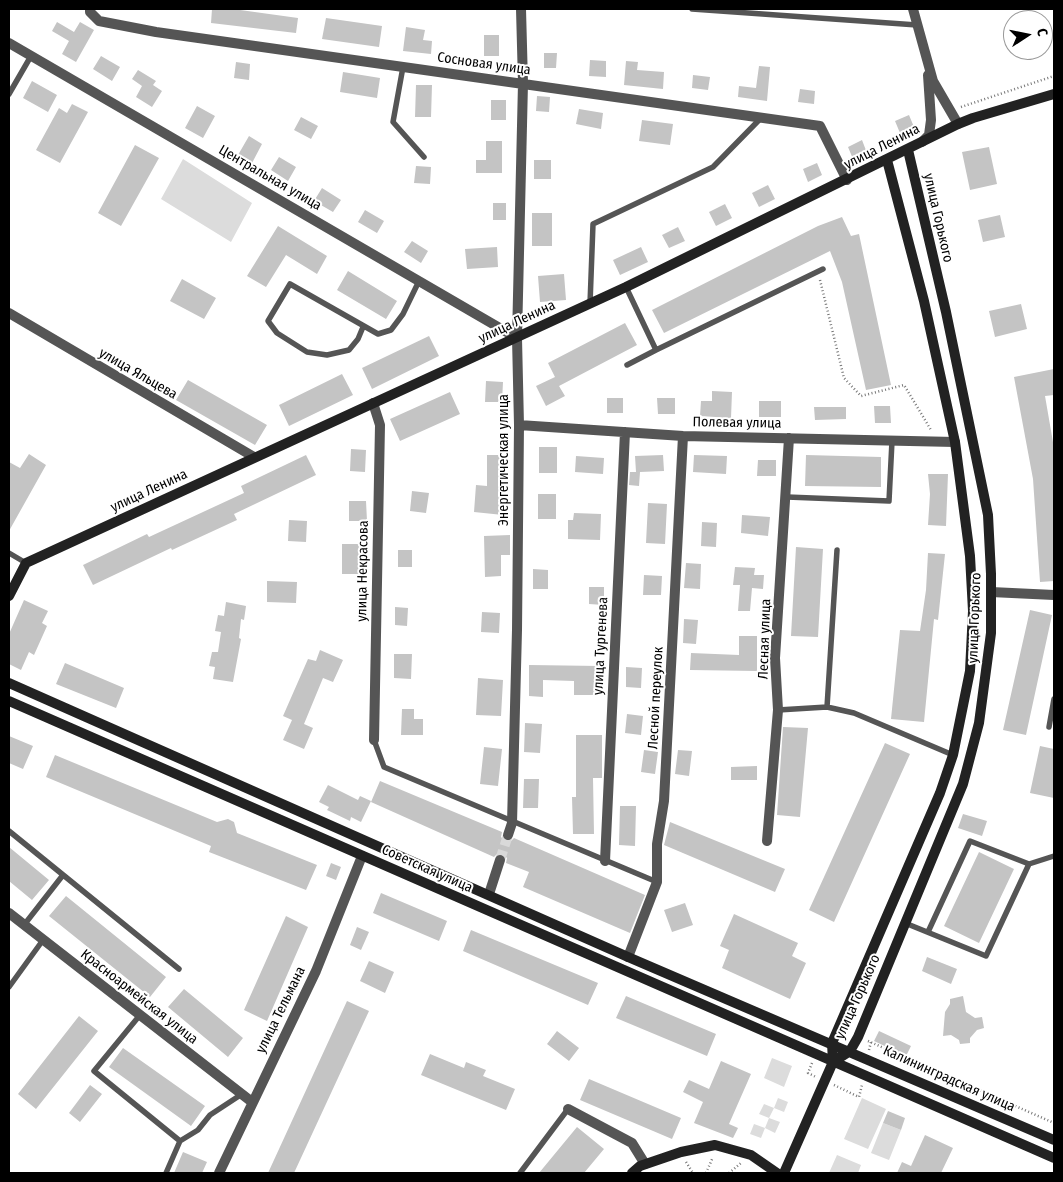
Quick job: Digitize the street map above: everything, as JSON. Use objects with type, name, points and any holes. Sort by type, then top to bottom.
[{"type":"street","name":"Сосновая улица","points":[[90,9],[90,12],[99,21],[156,32],[820,126],[847,180]]},
{"type":"street","name":"Энергетическая улица","points":[[508,835],[512,823],[517,630],[519,425],[517,338],[523,83],[521,9]]},
{"type":"street","points":[[913,9],[933,81],[958,124]]},
{"type":"street","name":"Центральная улица","points":[[9,43],[517,338]]},
{"type":"street","points":[[921,143],[929,135],[931,120],[926,56]]},
{"type":"street","name":"улица Ленина","points":[[26,563],[590,304],[847,180],[958,124],[1054,94]]},
{"type":"street","name":"улица Горького","points":[[833,1062],[850,1051],[858,1037],[963,784],[979,723],[991,633],[988,515],[974,441],[908,150]]},
{"type":"street","name":"улица Горького","points":[[784,1173],[833,1062],[832,1043],[929,819],[953,755],[970,671],[972,591],[970,556],[955,442],[924,301],[886,160]]},
{"type":"street","name":"улица Яльцева","points":[[9,313],[254,457]]},
{"type":"street","name":"улица Некрасова","points":[[373,403],[380,425],[374,740]]},
{"type":"street","name":"Полевая улица","points":[[519,425],[683,436],[955,442]]},
{"type":"street","name":"улица Тургенева","points":[[605,861],[625,432]]},
{"type":"street","name":"Лесной переулок","points":[[628,956],[657,882],[657,844],[664,801],[683,436]]},
{"type":"street","name":"Лесная улица","points":[[767,841],[778,710],[775,658],[787,498],[789,438]]},
{"type":"street","points":[[955,442],[974,441]]},
{"type":"street","points":[[9,596],[26,563]]},
{"type":"street","points":[[972,591],[1054,595]]},
{"type":"street","name":"Советская улица","points":[[9,684],[628,956],[832,1043]]},
{"type":"street","name":"Советская улица","points":[[9,702],[833,1062]]},
{"type":"street","points":[[929,819],[946,826]]},
{"type":"street","name":"улица Тельмана","points":[[219,1173],[316,971],[362,856]]},
{"type":"street","points":[[489,894],[500,860]]},
{"type":"street","name":"Красноармейская улица","points":[[9,913],[252,1102]]},
{"type":"street","name":"Калининградская улица","points":[[832,1043],[1054,1140]]},
{"type":"street","points":[[833,1062],[1054,1158]]},
{"type":"street","points":[[568,1109],[632,1143],[645,1164]]},
{"type":"street","points":[[632,1173],[645,1164],[681,1152],[715,1145],[751,1155],[777,1173]]},
{"type":"lane","points":[[692,9],[917,26]]},
{"type":"lane","points":[[9,94],[31,56]]},
{"type":"lane","points":[[403,67],[393,122],[424,157]]},
{"type":"lane","points":[[590,304],[593,224],[713,167],[762,117]]},
{"type":"lane","points":[[627,365],[820,271]]},
{"type":"lane","points":[[363,327],[358,339],[349,350],[327,355],[307,352],[277,333],[268,321],[290,284],[378,334],[391,330],[403,314],[419,281]]},
{"type":"lane","points":[[626,287],[656,350]]},
{"type":"lane","points":[[787,498],[889,501],[892,441]]},
{"type":"lane","points":[[827,707],[837,550]]},
{"type":"lane","points":[[9,554],[26,563]]},
{"type":"lane","points":[[1049,727],[1054,699]]},
{"type":"lane","points":[[778,710],[827,707],[854,713],[953,755]]},
{"type":"lane","points":[[374,740],[384,767],[512,823],[657,882]]},
{"type":"lane","points":[[9,831],[179,969]]},
{"type":"lane","points":[[928,932],[970,841],[1028,864],[1054,856]]},
{"type":"lane","points":[[905,923],[986,956],[1028,864]]},
{"type":"lane","points":[[24,925],[63,875]]},
{"type":"lane","points":[[9,987],[43,940]]},
{"type":"lane","points":[[140,1015],[94,1071],[180,1142]]},
{"type":"lane","points":[[166,1173],[180,1142],[198,1130],[210,1115],[242,1094]]},
{"type":"lane","points":[[520,1173],[568,1109]]},
{"type":"path","points":[[950,111],[1054,76]]},
{"type":"path","points":[[820,271],[844,378],[861,396],[904,385],[938,442]]},
{"type":"path","points":[[871,1042],[1054,1122]]},
{"type":"path","points":[[706,1173],[720,1146]]},
{"type":"shaded area","points":[[183,159],[252,203],[231,242],[161,199]]},
{"type":"shaded area","points":[[772,1058],[792,1066],[784,1087],[764,1078]]},
{"type":"shaded area","points":[[778,1098],[788,1102],[784,1112],[774,1108]]},
{"type":"shaded area","points":[[862,1098],[886,1109],[868,1149],[844,1139]]},
{"type":"shaded area","points":[[764,1104],[774,1108],[769,1118],[759,1114]]},
{"type":"shaded area","points":[[769,1118],[780,1122],[775,1133],[765,1128]]},
{"type":"shaded area","points":[[883,1123],[901,1130],[889,1160],[871,1153]]},
{"type":"shaded area","points":[[754,1124],[765,1128],[761,1138],[750,1134]]},
{"type":"shaded area","points":[[837,1155],[861,1165],[858,1173],[829,1173]]},
{"type":"building","points":[[212,9],[233,9],[298,18],[296,33],[211,23]]},
{"type":"building","points":[[326,18],[382,26],[379,47],[322,39]]},
{"type":"building","points":[[57,22],[74,32],[80,22],[94,30],[76,62],[62,54],[69,41],[52,31]]},
{"type":"building","points":[[406,27],[425,30],[423,40],[432,41],[431,54],[403,51]]},
{"type":"building","points":[[484,35],[499,35],[499,56],[484,56]]},
{"type":"building","points":[[544,53],[557,53],[556,68],[544,68]]},
{"type":"building","points":[[101,56],[120,67],[112,81],[93,69]]},
{"type":"building","points":[[590,60],[606,61],[606,77],[589,76]]},
{"type":"building","points":[[626,61],[638,62],[637,70],[664,72],[663,89],[624,85]]},
{"type":"building","points":[[236,62],[250,64],[249,80],[234,78]]},
{"type":"building","points":[[759,66],[770,67],[767,101],[738,97],[739,86],[756,88]]},
{"type":"building","points":[[138,70],[156,81],[153,85],[162,91],[152,107],[136,97],[142,86],[132,79]]},
{"type":"building","points":[[343,72],[380,78],[377,98],[340,92]]},
{"type":"building","points":[[693,75],[710,77],[708,90],[692,88]]},
{"type":"building","points":[[32,81],[57,95],[48,112],[23,98]]},
{"type":"building","points":[[416,85],[432,85],[431,117],[415,117]]},
{"type":"building","points":[[800,89],[815,91],[814,104],[798,102]]},
{"type":"building","points":[[537,96],[550,97],[549,112],[536,111]]},
{"type":"building","points":[[491,100],[506,100],[506,120],[491,120]]},
{"type":"building","points":[[72,104],[88,112],[60,163],[36,150],[59,108],[67,113]]},
{"type":"building","points":[[197,106],[215,116],[203,138],[185,128]]},
{"type":"building","points":[[579,109],[603,113],[601,129],[576,124]]},
{"type":"building","points":[[909,115],[914,127],[900,133],[895,121]]},
{"type":"building","points":[[301,117],[318,126],[311,139],[294,130]]},
{"type":"building","points":[[642,120],[673,124],[670,145],[639,141]]},
{"type":"building","points":[[249,136],[262,144],[252,163],[238,155]]},
{"type":"building","points":[[862,140],[867,153],[853,159],[848,147]]},
{"type":"building","points":[[486,141],[502,141],[502,173],[476,173],[476,160],[486,160]]},
{"type":"building","points":[[135,145],[159,158],[121,226],[98,213]]},
{"type":"building","points":[[989,147],[997,184],[970,190],[962,152]]},
{"type":"building","points":[[279,157],[296,167],[288,181],[271,170]]},
{"type":"building","points":[[534,160],[551,160],[551,179],[534,179]]},
{"type":"building","points":[[817,163],[822,175],[808,182],[803,169]]},
{"type":"building","points":[[416,166],[431,167],[430,184],[414,183]]},
{"type":"building","points":[[768,185],[775,199],[759,207],[752,193]]},
{"type":"building","points":[[322,188],[341,200],[333,212],[314,201]]},
{"type":"building","points":[[493,203],[506,203],[506,220],[493,220]]},
{"type":"building","points":[[725,204],[732,218],[716,226],[709,212]]},
{"type":"building","points":[[365,210],[384,221],[377,233],[358,222]]},
{"type":"building","points":[[532,213],[552,213],[552,246],[532,246]]},
{"type":"building","points":[[1000,215],[1005,237],[983,242],[978,220]]},
{"type":"building","points":[[842,217],[851,236],[859,234],[891,385],[866,390],[842,282],[830,251],[664,333],[652,310],[818,226]]},
{"type":"building","points":[[278,226],[327,256],[317,274],[286,255],[266,287],[247,276]]},
{"type":"building","points":[[678,227],[685,241],[669,248],[662,235]]},
{"type":"building","points":[[412,241],[428,251],[421,263],[404,252]]},
{"type":"building","points":[[497,247],[498,267],[467,269],[465,249]]},
{"type":"building","points":[[641,247],[648,262],[620,275],[613,260]]},
{"type":"building","points":[[348,271],[397,301],[386,319],[337,290]]},
{"type":"building","points":[[564,274],[566,300],[540,302],[538,276]]},
{"type":"building","points":[[182,279],[216,298],[204,319],[170,301]]},
{"type":"building","points":[[1021,304],[1027,329],[995,337],[989,311]]},
{"type":"building","points":[[625,323],[637,345],[559,386],[565,396],[546,406],[536,386],[555,377],[548,363]]},
{"type":"building","points":[[429,336],[439,356],[372,389],[362,368]]},
{"type":"building","points":[[1054,369],[1054,395],[1045,396],[1054,448],[1054,581],[1040,582],[1033,479],[1014,377]]},
{"type":"building","points":[[342,374],[353,395],[289,426],[279,405]]},
{"type":"building","points":[[188,380],[267,425],[255,445],[176,400]]},
{"type":"building","points":[[486,381],[503,382],[502,402],[485,402]]},
{"type":"building","points":[[712,391],[732,392],[731,418],[700,416],[701,401],[712,401]]},
{"type":"building","points":[[450,392],[460,414],[400,441],[390,419]]},
{"type":"building","points":[[607,398],[623,398],[623,413],[607,413]]},
{"type":"building","points":[[657,398],[675,398],[675,414],[658,414]]},
{"type":"building","points":[[759,401],[781,401],[781,417],[759,417]]},
{"type":"building","points":[[874,406],[890,406],[891,423],[875,423]]},
{"type":"building","points":[[814,407],[846,407],[846,419],[815,420]]},
{"type":"building","points":[[539,447],[557,447],[557,473],[539,473]]},
{"type":"building","points":[[351,449],[366,450],[365,472],[350,471]]},
{"type":"building","points":[[29,454],[46,465],[9,531],[9,462],[20,468]]},
{"type":"building","points":[[306,455],[316,475],[234,514],[237,520],[172,550],[171,548],[93,585],[83,565],[147,534],[149,537],[244,493],[241,486]]},
{"type":"building","points":[[487,455],[503,455],[503,487],[505,487],[503,515],[474,512],[476,485],[487,486]]},
{"type":"building","points":[[663,455],[664,471],[640,472],[639,486],[629,485],[630,472],[636,472],[635,456]]},
{"type":"building","points":[[694,455],[727,456],[726,474],[693,472]]},
{"type":"building","points":[[806,455],[881,457],[881,487],[805,486]]},
{"type":"building","points":[[576,456],[604,458],[603,474],[575,472]]},
{"type":"building","points":[[758,460],[776,460],[776,476],[757,476]]},
{"type":"building","points":[[928,474],[948,474],[946,526],[928,525],[930,494]]},
{"type":"building","points":[[412,491],[429,493],[426,513],[410,511]]},
{"type":"building","points":[[538,494],[556,494],[556,519],[538,519]]},
{"type":"building","points":[[349,501],[366,501],[367,521],[349,521]]},
{"type":"building","points":[[648,503],[667,504],[665,544],[646,543]]},
{"type":"building","points":[[574,513],[601,514],[600,540],[568,539],[568,520],[573,520]]},
{"type":"building","points":[[742,515],[770,517],[768,536],[741,533]]},
{"type":"building","points":[[289,520],[307,521],[306,542],[288,541]]},
{"type":"building","points":[[702,522],[717,523],[716,547],[701,546]]},
{"type":"building","points":[[510,535],[510,555],[501,555],[501,576],[485,577],[484,536]]},
{"type":"building","points":[[342,544],[361,544],[361,574],[342,574]]},
{"type":"building","points":[[796,547],[823,549],[818,637],[791,636]]},
{"type":"building","points":[[398,550],[412,550],[412,567],[398,567]]},
{"type":"building","points":[[928,553],[945,554],[938,620],[934,619],[924,722],[891,719],[900,630],[920,631],[926,590]]},
{"type":"building","points":[[686,563],[701,564],[700,589],[684,588]]},
{"type":"building","points":[[735,567],[755,568],[754,575],[764,575],[763,589],[752,588],[750,611],[738,611],[740,585],[733,585]]},
{"type":"building","points":[[533,569],[548,570],[548,589],[533,589]]},
{"type":"building","points":[[644,575],[662,576],[661,595],[643,595]]},
{"type":"building","points":[[267,581],[297,582],[296,603],[267,602]]},
{"type":"building","points":[[589,587],[604,587],[604,605],[589,604]]},
{"type":"building","points":[[24,600],[48,611],[42,623],[47,626],[34,655],[29,652],[21,670],[9,664],[9,634]]},
{"type":"building","points":[[226,602],[246,606],[244,620],[241,619],[239,638],[241,639],[233,682],[213,679],[215,667],[209,666],[212,652],[218,652],[221,632],[215,631],[218,615],[224,616]]},
{"type":"building","points":[[395,607],[408,608],[407,626],[395,625]]},
{"type":"building","points":[[1030,610],[1052,615],[1026,735],[1003,730]]},
{"type":"building","points":[[482,612],[500,613],[499,633],[481,632]]},
{"type":"building","points":[[684,619],[698,620],[696,644],[683,643]]},
{"type":"building","points":[[739,636],[757,636],[757,671],[690,670],[691,653],[739,655]]},
{"type":"building","points":[[320,650],[343,660],[333,682],[323,678],[304,724],[313,728],[304,749],[283,740],[292,720],[283,716],[308,659],[316,661]]},
{"type":"building","points":[[394,654],[412,654],[411,679],[394,678]]},
{"type":"building","points":[[65,663],[124,688],[116,708],[56,684]]},
{"type":"building","points":[[529,665],[600,666],[600,695],[574,695],[574,681],[543,680],[543,697],[529,696]]},
{"type":"building","points":[[626,667],[642,668],[641,688],[626,687]]},
{"type":"building","points":[[478,678],[503,680],[501,716],[476,715]]},
{"type":"building","points":[[402,709],[414,709],[414,719],[423,719],[423,735],[401,735]]},
{"type":"building","points":[[627,714],[643,716],[641,735],[625,733]]},
{"type":"building","points":[[525,723],[542,724],[540,753],[524,752]]},
{"type":"building","points":[[783,727],[808,728],[800,817],[777,815]]},
{"type":"building","points":[[576,735],[602,735],[602,778],[593,778],[594,834],[573,834],[572,797],[576,797]]},
{"type":"building","points":[[9,736],[33,746],[23,769],[9,763]]},
{"type":"building","points":[[885,743],[910,754],[834,922],[809,910]]},
{"type":"building","points":[[1040,746],[1054,749],[1054,798],[1030,793]]},
{"type":"building","points":[[484,747],[502,749],[498,786],[480,784]]},
{"type":"building","points":[[644,750],[658,752],[655,774],[641,772]]},
{"type":"building","points":[[678,750],[692,751],[689,776],[675,774]]},
{"type":"building","points":[[55,755],[217,822],[228,819],[234,822],[237,833],[317,865],[306,890],[209,852],[211,846],[46,777]]},
{"type":"building","points":[[757,766],[757,780],[731,780],[731,767]]},
{"type":"building","points":[[524,779],[539,779],[538,808],[523,808]]},
{"type":"building","points":[[380,781],[502,832],[501,837],[505,841],[510,842],[514,838],[645,895],[630,933],[523,887],[529,872],[506,863],[507,858],[503,854],[498,853],[494,857],[371,802]]},
{"type":"building","points":[[328,785],[358,800],[360,796],[371,801],[361,822],[351,817],[350,821],[327,810],[329,807],[319,802]]},
{"type":"building","points":[[620,806],[636,806],[635,846],[619,845]]},
{"type":"building","points":[[963,814],[987,821],[982,836],[958,828]]},
{"type":"building","points":[[670,822],[785,869],[775,892],[664,845]]},
{"type":"building","points":[[9,847],[49,880],[32,900],[9,881]]},
{"type":"building","points":[[979,852],[1014,869],[979,943],[944,926]]},
{"type":"building","points":[[331,863],[341,867],[336,880],[326,876]]},
{"type":"building","points":[[381,893],[447,921],[439,941],[373,913]]},
{"type":"building","points":[[66,896],[166,977],[150,997],[49,916]]},
{"type":"building","points":[[685,903],[693,925],[672,932],[664,910]]},
{"type":"building","points":[[734,914],[798,943],[792,956],[806,963],[790,999],[722,968],[729,950],[720,946]]},
{"type":"building","points":[[286,916],[308,927],[267,1021],[244,1010]]},
{"type":"building","points":[[357,927],[369,932],[361,950],[350,945]]},
{"type":"building","points":[[471,930],[598,983],[588,1005],[463,951]]},
{"type":"building","points":[[927,957],[957,969],[951,984],[922,971]]},
{"type":"building","points":[[369,961],[394,972],[385,993],[360,981]]},
{"type":"building","points":[[184,989],[243,1038],[228,1057],[168,1007]]},
{"type":"building","points":[[626,996],[716,1034],[707,1056],[616,1018]]},
{"type":"building","points":[[963,996],[966,1012],[975,1018],[982,1017],[984,1028],[977,1030],[970,1038],[970,1043],[960,1044],[959,1040],[951,1035],[943,1036],[945,1012],[950,1004],[950,999]]},
{"type":"building","points":[[347,1001],[369,1011],[294,1173],[268,1173]]},
{"type":"building","points":[[79,1016],[98,1031],[36,1109],[18,1094]]},
{"type":"building","points":[[557,1031],[579,1048],[569,1061],[547,1044]]},
{"type":"building","points":[[879,1031],[911,1046],[906,1056],[874,1041]]},
{"type":"building","points":[[123,1048],[205,1106],[191,1126],[109,1067]]},
{"type":"building","points":[[430,1054],[464,1068],[466,1062],[486,1070],[483,1076],[515,1089],[506,1110],[421,1075]]},
{"type":"building","points":[[721,1061],[751,1074],[729,1124],[738,1128],[733,1138],[694,1123],[703,1102],[683,1092],[689,1080],[709,1089]]},
{"type":"building","points":[[589,1079],[681,1118],[672,1139],[580,1100]]},
{"type":"building","points":[[90,1085],[102,1094],[80,1122],[69,1113]]},
{"type":"building","points":[[888,1111],[905,1118],[901,1130],[883,1123]]},
{"type":"building","points":[[577,1127],[604,1149],[584,1173],[539,1173]]},
{"type":"building","points":[[925,1135],[953,1148],[941,1173],[897,1173],[902,1162],[911,1166]]},
{"type":"building","points":[[183,1152],[207,1162],[202,1173],[174,1173]]},
{"type":"tunnel","points":[[500,860],[508,835]]}]
